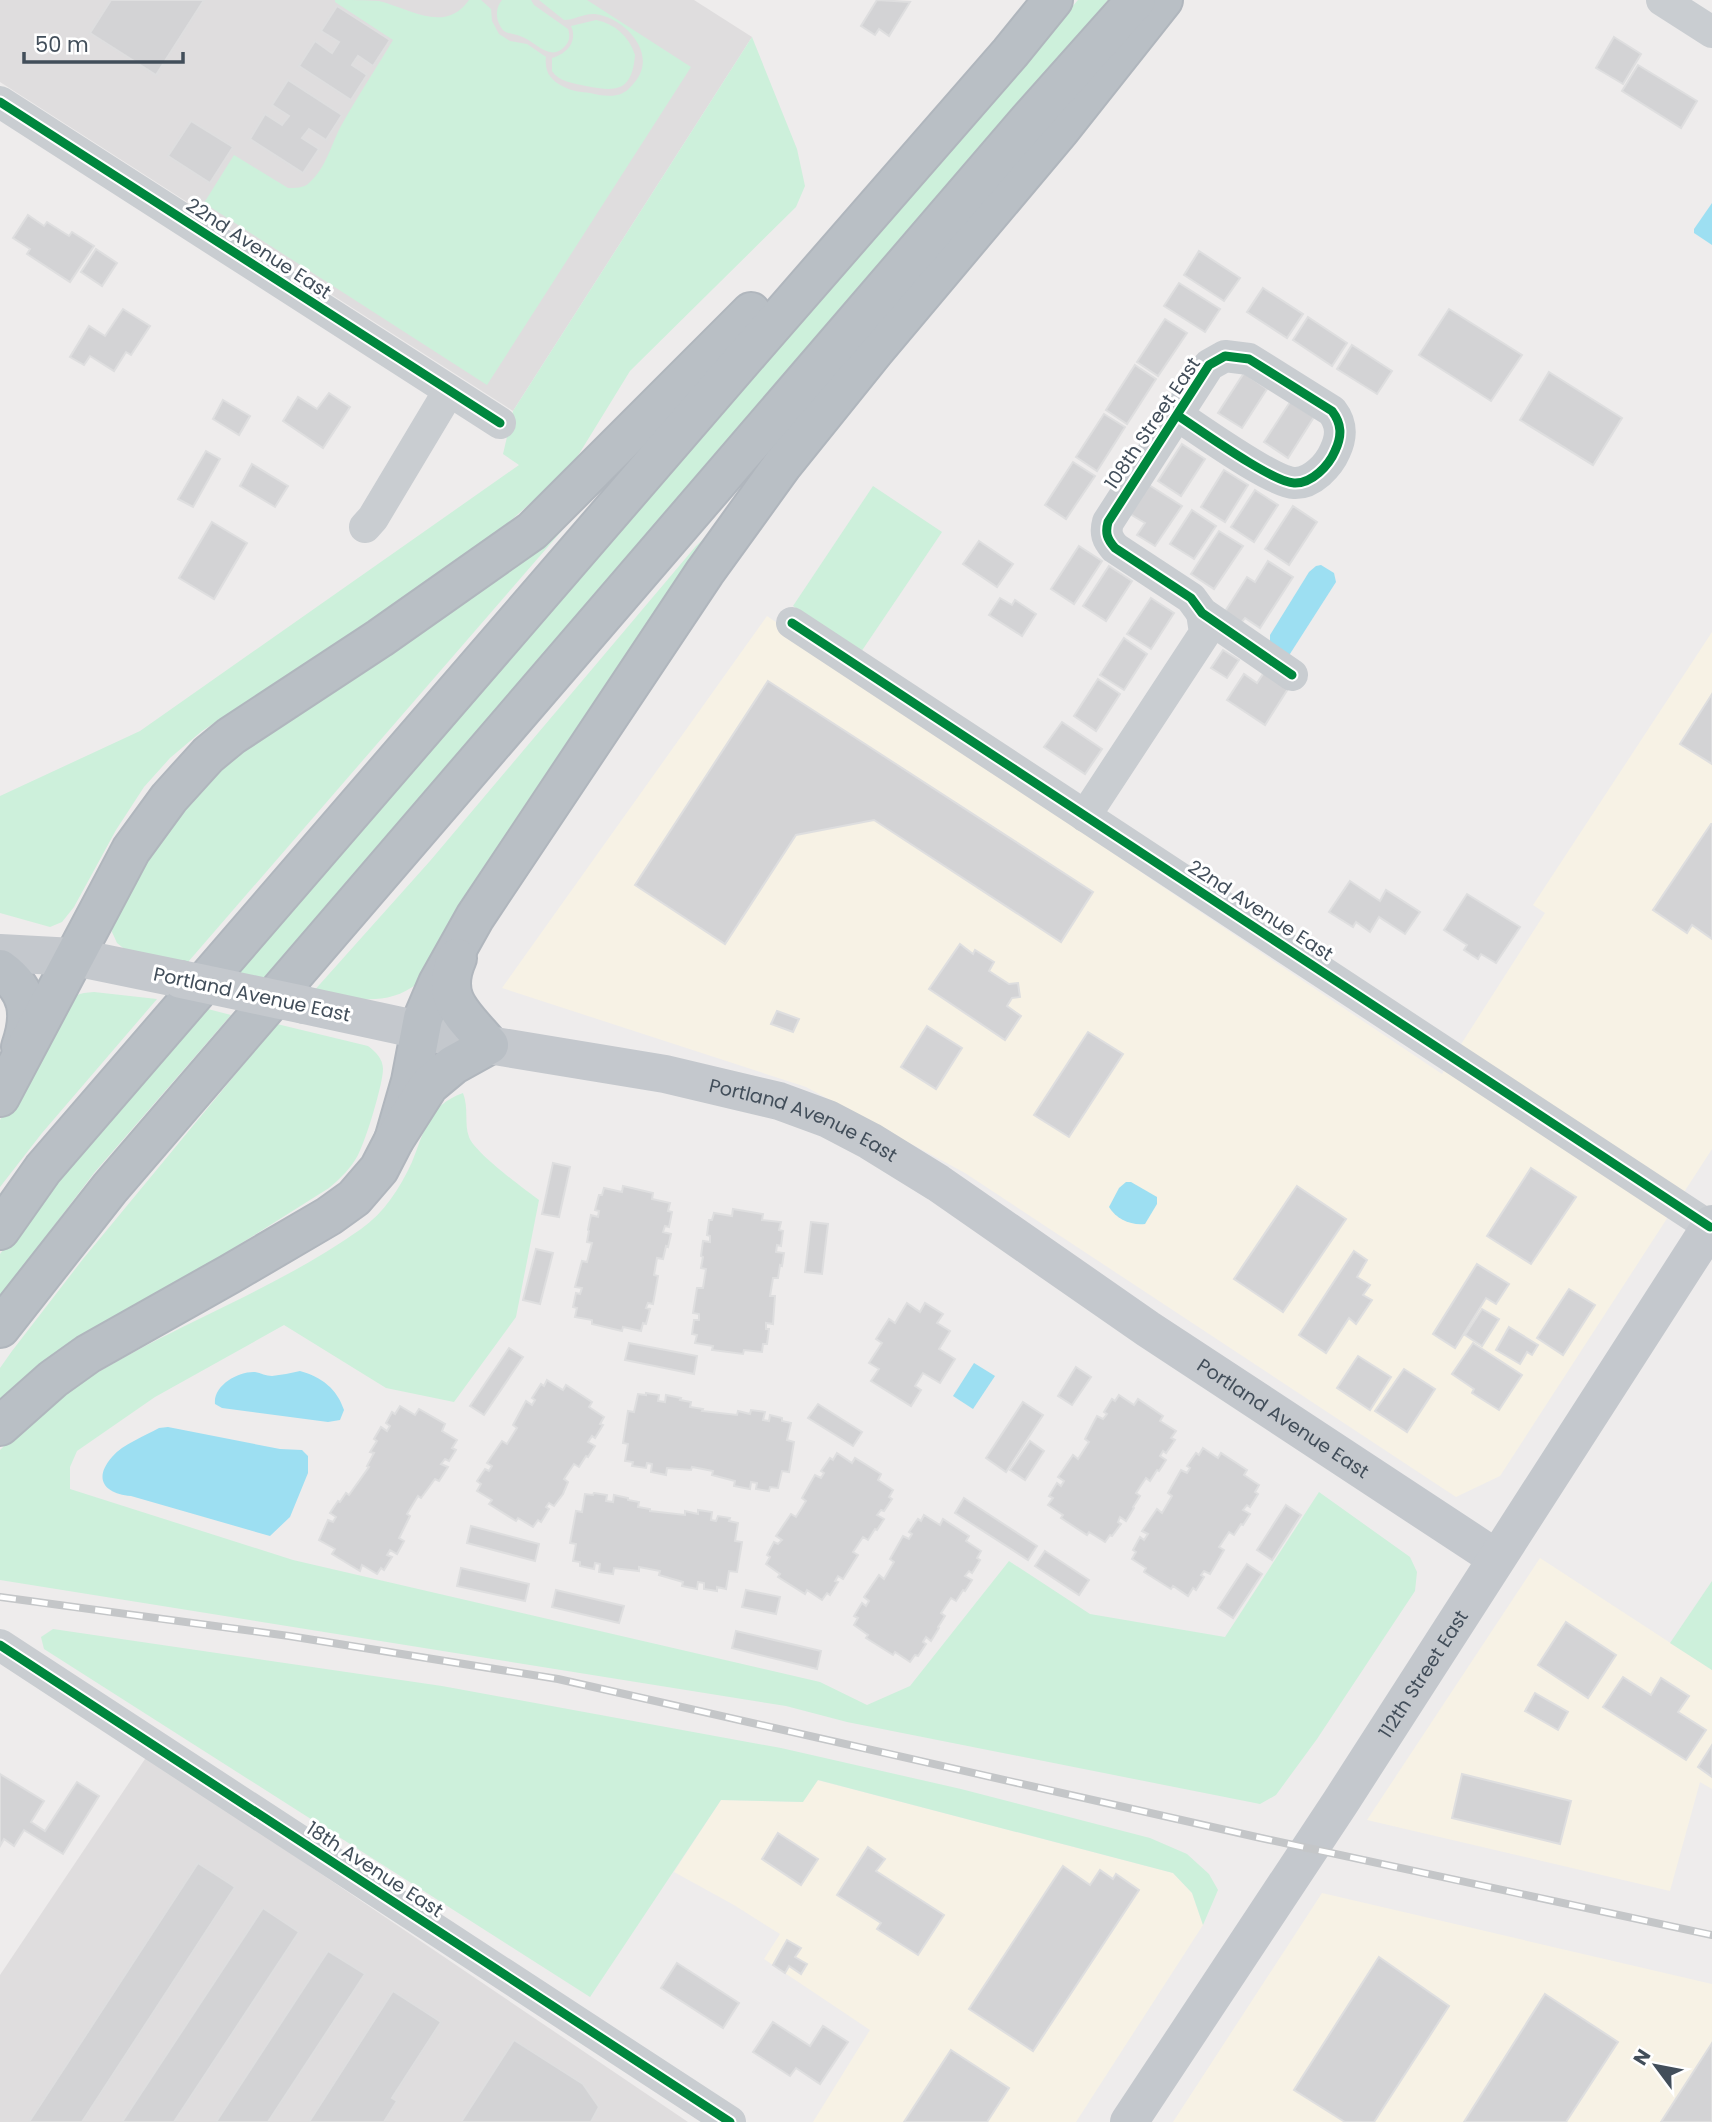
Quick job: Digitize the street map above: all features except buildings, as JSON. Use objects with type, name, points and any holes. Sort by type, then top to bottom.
[{"type":"highway","points":[[0,1230],[43,1169],[292,878],[1010,53],[1053,0]]},
{"type":"highway","points":[[0,1328],[119,1177],[1029,120],[1136,0]]},
{"type":"highway","points":[[394,1139],[411,1081],[420,1030],[438,983],[475,917],[705,572],[783,464],[1060,130],[1163,0]]},
{"type":"highway","points":[[6,1085],[131,850],[169,798],[208,755],[231,736],[380,638],[532,531],[1010,53]]},
{"type":"highway","points":[[0,1426],[53,1379],[88,1353],[329,1216],[354,1198],[379,1170],[394,1139],[429,1085],[453,1065],[489,1045],[459,1012],[450,985],[451,972],[475,917]]},
{"type":"highway","points":[[0,970],[17,985],[27,1007],[28,1020],[6,1085]]},
{"type":"main road","name":"Portland Avenue East","points":[[0,953],[74,957],[489,1045],[665,1074],[779,1101],[841,1125],[938,1183],[1148,1329],[1496,1558]]},
{"type":"main road","name":"112th Street East","points":[[1129,2122],[1340,1803],[1711,1226]]},
{"type":"street","points":[[1662,0],[1712,32]]},
{"type":"street","name":"22nd Avenue East","points":[[0,102],[500,423]]},
{"type":"street","name":"108th Street East","points":[[1177,415],[1270,475],[1294,484],[1314,477],[1332,458],[1341,432],[1338,418],[1332,411],[1250,359],[1234,355],[1217,359],[1209,365],[1108,522],[1106,531],[1108,541],[1115,548],[1191,598],[1202,613]]},
{"type":"street","points":[[365,527],[449,391]]},
{"type":"street","points":[[1202,613],[1292,675]]},
{"type":"street","points":[[1085,816],[1205,633],[1202,613]]},
{"type":"street","name":"22nd Avenue East","points":[[792,623],[1711,1226]]},
{"type":"street","name":"18th Avenue East","points":[[0,1645],[730,2122]]},
{"type":"shaded area","points":[[0,0],[694,0],[752,37],[513,411],[0,82]]},
{"type":"shaded area","points":[[767,616],[1442,1074],[1545,913],[1533,905],[1712,632],[1712,1149],[1500,1476],[1456,1497],[965,1173],[806,1087],[502,988]]},
{"type":"shaded area","points":[[1540,1558],[1712,1670],[1712,1789],[1700,1782],[1670,1891],[1367,1820]]},
{"type":"shaded area","points":[[147,1756],[688,2122],[0,2122],[0,1975]]},
{"type":"shaded area","points":[[817,1780],[1173,1873],[1192,1893],[1203,1925],[1076,2122],[813,2122],[870,2030],[764,1959],[780,1934],[674,1872],[721,1800],[802,1802]]},
{"type":"shaded area","points":[[1322,1893],[1712,1984],[1712,2122],[1173,2122]]},
{"type":"green space","points":[[335,0],[379,1],[415,13],[438,17],[449,16],[460,10],[469,0],[481,0],[491,9],[492,21],[499,34],[510,41],[527,44],[546,57],[547,72],[555,82],[577,91],[607,96],[620,94],[634,83],[641,72],[643,61],[641,50],[628,30],[607,17],[595,14],[564,20],[539,0],[587,0],[691,67],[487,385],[204,203],[234,155],[288,188],[307,185],[320,170],[341,126],[393,40]]},
{"type":"green space","points":[[502,0],[531,0],[568,29],[567,43],[560,50],[549,52],[504,31],[497,16]]},
{"type":"green space","points":[[1078,0],[1108,0],[688,494],[260,982],[233,977]]},
{"type":"green space","points":[[596,20],[609,24],[620,32],[635,55],[630,76],[621,87],[606,89],[576,84],[562,80],[552,71],[552,58],[566,50],[572,42],[571,26]]},
{"type":"green space","points":[[752,37],[797,149],[805,186],[796,207],[630,371],[571,467],[498,532],[436,577],[202,731],[170,758],[144,787],[116,830],[74,907],[62,922],[50,927],[0,913],[0,796],[140,731],[519,465],[503,454],[513,411]]},
{"type":"green space","points":[[873,486],[942,532],[861,652],[793,606]]},
{"type":"green space","points":[[581,505],[578,512],[182,969],[127,951],[117,943],[112,932],[113,919],[134,872],[201,780]]},
{"type":"green space","points":[[711,532],[418,983],[406,991],[380,999],[312,993],[430,861],[696,546]]},
{"type":"green space","points":[[94,992],[157,999],[42,1133],[0,1187],[0,1120],[62,1007],[76,995]]},
{"type":"green space","points":[[204,1008],[231,1015],[94,1173],[0,1297],[0,1254],[83,1147]]},
{"type":"green space","points":[[277,1024],[368,1046],[380,1059],[383,1069],[377,1099],[361,1148],[352,1164],[329,1188],[73,1349],[0,1404],[0,1368],[12,1351],[83,1259]]},
{"type":"green space","points":[[463,1093],[468,1132],[473,1144],[500,1170],[539,1200],[516,1317],[454,1402],[386,1388],[284,1325],[155,1397],[77,1451],[70,1467],[70,1489],[293,1560],[820,1682],[867,1705],[910,1686],[1009,1561],[1090,1614],[1225,1637],[1319,1492],[1410,1557],[1417,1572],[1415,1591],[1317,1739],[1276,1795],[1260,1804],[847,1722],[786,1706],[0,1580],[0,1450],[55,1400],[100,1371],[289,1274],[361,1229],[384,1208],[397,1190],[434,1112],[451,1098]]},
{"type":"green space","points":[[1712,1581],[1712,1670],[1670,1643]]},
{"type":"green space","points":[[53,1629],[442,1686],[781,1748],[961,1789],[1150,1838],[1187,1854],[1209,1874],[1218,1890],[1203,1925],[1192,1893],[1173,1873],[818,1780],[803,1802],[721,1800],[590,1997],[44,1649],[41,1637]]},
{"type":"water","points":[[1712,203],[1712,245],[1694,233],[1694,229]]},
{"type":"water","points":[[1321,565],[1334,573],[1336,582],[1288,657],[1270,645],[1270,635],[1309,572]]},
{"type":"water","points":[[1126,1182],[1131,1182],[1157,1197],[1157,1204],[1145,1224],[1125,1221],[1109,1207],[1119,1188]]},
{"type":"water","points":[[974,1363],[995,1376],[973,1409],[953,1396]]},
{"type":"water","points":[[300,1371],[322,1380],[333,1390],[344,1410],[340,1420],[328,1422],[222,1408],[215,1404],[215,1397],[223,1385],[242,1374],[255,1372],[272,1376]]},
{"type":"water","points":[[168,1427],[280,1449],[302,1450],[308,1456],[308,1473],[290,1517],[270,1536],[122,1495],[109,1489],[103,1479],[103,1473],[112,1457],[134,1441],[159,1428]]},
{"type":"railway","points":[[0,1597],[289,1636],[558,1679],[1261,1838],[1712,1935]]},
{"type":"cycle path","points":[[0,102],[500,423]]},
{"type":"cycle path","points":[[1177,415],[1253,465],[1294,483],[1313,477],[1329,462],[1339,440],[1338,421],[1332,411],[1249,359],[1225,356],[1209,365],[1108,522],[1107,526],[1107,536],[1115,548],[1191,598],[1202,613],[1292,675]]},
{"type":"cycle path","points":[[792,623],[1710,1227]]},
{"type":"cycle path","points":[[0,1645],[730,2122]]}]
